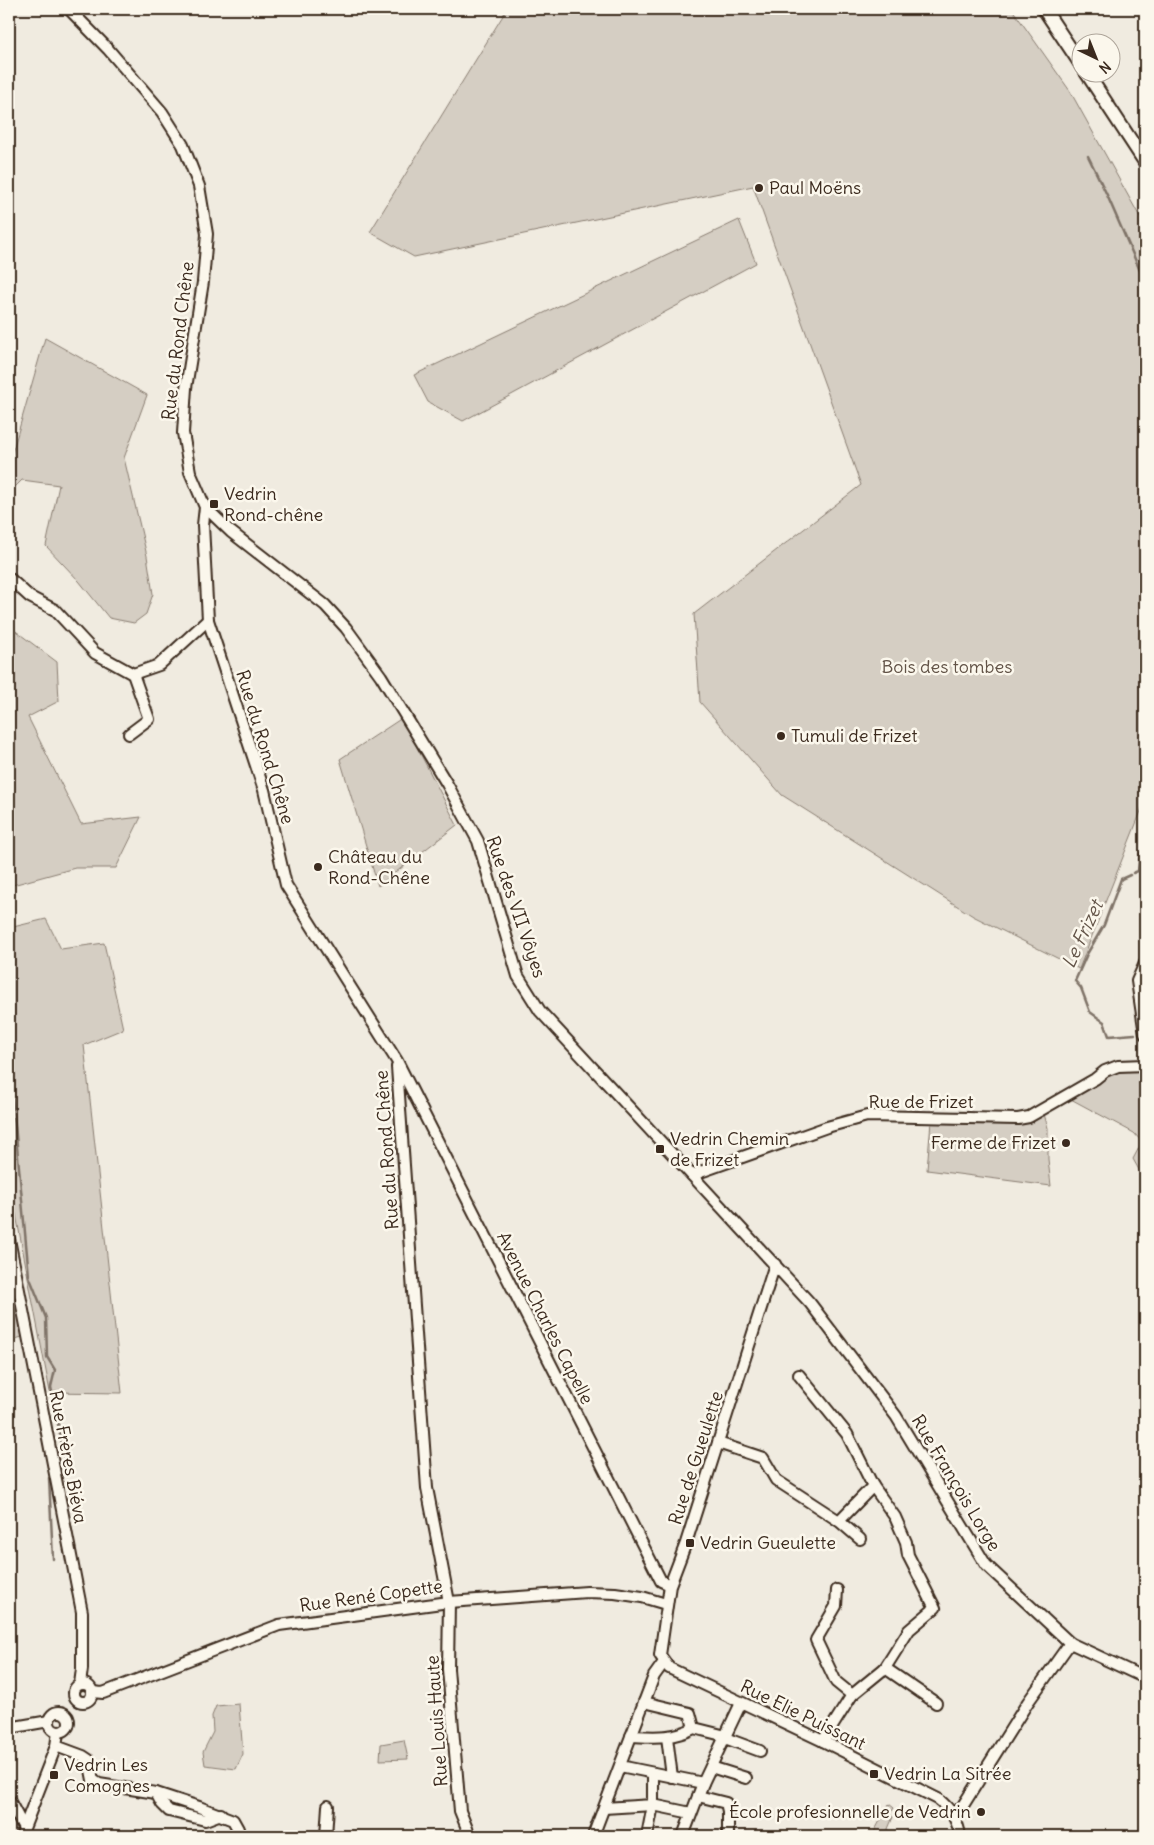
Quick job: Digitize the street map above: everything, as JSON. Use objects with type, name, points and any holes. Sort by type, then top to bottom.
[{"type":"main road","points":[[1044,9],[1072,51]]},
{"type":"main road","points":[[1093,82],[1145,162]]},
{"type":"street","name":"Rue du Rond Chêne","points":[[69,9],[108,49],[162,112],[183,145],[199,186],[207,234],[203,282],[186,388],[183,433],[190,472],[205,507],[202,525],[208,620],[264,790],[286,885],[397,1061],[427,1488],[449,1602]]},
{"type":"street","name":"Rue des VII Vôyes","points":[[205,507],[231,532],[325,605],[352,636],[381,676],[478,841],[518,976],[540,1010],[775,1264]]},
{"type":"street","points":[[9,578],[30,596],[55,610],[95,652],[133,674],[149,719],[129,734]]},
{"type":"street","points":[[133,674],[158,665],[208,620]]},
{"type":"street","points":[[1145,963],[1137,981],[1145,1034]]},
{"type":"street","name":"Avenue Charles Capelle","points":[[397,1061],[661,1581],[670,1585]]},
{"type":"street","name":"Rue de Frizet","points":[[692,1175],[827,1127],[867,1116],[1018,1119],[1029,1117],[1095,1079],[1105,1071],[1118,1066],[1145,1065]]},
{"type":"street","name":"Rue Frères Biéva","points":[[9,1239],[82,1612],[82,1669],[80,1684]]},
{"type":"street","name":"Rue de Gueulette","points":[[664,1662],[660,1654],[670,1585],[686,1543],[775,1264]]},
{"type":"street","name":"Rue François Lorge","points":[[775,1264],[810,1303],[896,1416],[922,1456],[986,1565],[1070,1644],[1145,1678]]},
{"type":"street","points":[[799,1375],[828,1408],[847,1434],[873,1486],[895,1517],[906,1542],[908,1555],[935,1608],[909,1630],[885,1668],[852,1695],[823,1741]]},
{"type":"street","points":[[718,1443],[762,1458],[776,1480],[839,1521],[860,1539]]},
{"type":"street","points":[[839,1521],[873,1486]]},
{"type":"street","points":[[837,1590],[836,1606],[816,1640],[836,1682],[852,1695]]},
{"type":"street","name":"Rue René Copette","points":[[92,1692],[103,1693],[279,1625],[449,1602],[587,1592],[615,1593],[642,1597],[666,1604]]},
{"type":"street","name":"Rue Louis Haute","points":[[449,1602],[448,1669],[460,1811],[470,1836]]},
{"type":"street","points":[[960,1836],[953,1814],[962,1807],[1028,1702],[1070,1644]]},
{"type":"street","points":[[594,1836],[654,1676],[664,1662]]},
{"type":"street","name":"Rue Elie Puissant","points":[[664,1662],[669,1668],[823,1741],[938,1800],[946,1805],[953,1814]]},
{"type":"street","points":[[885,1668],[936,1702]]},
{"type":"street","points":[[80,1684],[87,1684],[92,1692],[91,1697],[87,1701],[78,1699],[75,1688],[80,1684]]},
{"type":"street","points":[[58,1732],[50,1727],[49,1721],[52,1715],[64,1714],[78,1699]]},
{"type":"street","points":[[644,1702],[690,1713],[694,1728]]},
{"type":"street","points":[[683,1836],[703,1783],[741,1703]]},
{"type":"street","points":[[58,1732],[67,1728],[70,1722],[64,1714]]},
{"type":"street","points":[[9,1728],[49,1721]]},
{"type":"street","points":[[631,1736],[667,1737],[682,1734],[694,1728],[725,1737],[760,1751]]},
{"type":"street","points":[[23,1832],[56,1746],[58,1732]]},
{"type":"street","points":[[667,1737],[672,1777]]},
{"type":"street","points":[[56,1746],[89,1760],[93,1780],[99,1784],[156,1793],[221,1814],[233,1820],[238,1829],[236,1836]]},
{"type":"street","points":[[620,1766],[703,1783]]},
{"type":"street","points":[[711,1767],[746,1778]]},
{"type":"street","points":[[647,1836],[653,1805],[653,1773]]},
{"type":"street","points":[[698,1796],[726,1803],[728,1811],[728,1836]]},
{"type":"street","points":[[9,1800],[23,1832]]},
{"type":"street","points":[[604,1808],[653,1805],[691,1813]]},
{"type":"street","points":[[326,1836],[328,1806]]},
{"type":"green space","name":"Bois des tombes","points":[[507,9],[1012,9],[1070,91],[1145,226],[1145,801],[1079,969],[973,916],[782,795],[700,702],[694,614],[861,485],[753,186],[414,257],[370,232]]},
{"type":"green space","points":[[739,220],[756,263],[463,421],[428,402],[414,375]]},
{"type":"green space","points":[[45,338],[147,395],[124,458],[147,556],[153,594],[146,614],[134,623],[109,618],[79,581],[46,546],[59,485],[22,480],[9,493],[9,464]]},
{"type":"green space","points":[[9,626],[57,662],[59,701],[28,717],[81,824],[141,817],[116,868],[75,868],[9,886]]},
{"type":"green space","points":[[402,718],[457,825],[378,886],[340,759]]},
{"type":"green space","points":[[46,919],[61,949],[104,943],[123,1029],[84,1045],[122,1393],[50,1392],[9,1178],[9,963],[12,962],[9,928]]},
{"type":"green space","points":[[1114,1071],[1145,1071],[1145,1175],[1143,1177],[1133,1159],[1142,1142],[1134,1133],[1069,1098]]},
{"type":"green space","points":[[1044,1114],[1048,1128],[1048,1159],[1051,1186],[927,1170],[931,1121]]},
{"type":"green space","points":[[9,1272],[25,1336],[9,1341]]},
{"type":"green space","points":[[239,1704],[243,1754],[236,1769],[205,1765],[203,1752],[213,1732],[212,1716],[216,1706]]},
{"type":"green space","points":[[404,1740],[408,1759],[380,1760],[381,1744]]},
{"type":"green space","points":[[889,1804],[894,1808],[890,1814],[893,1817],[885,1836],[874,1832]]},
{"type":"waterway","name":"Le Frizet","points":[[1088,156],[1145,282]]},
{"type":"waterway","name":"Le Frizet","points":[[1133,873],[1138,871],[1140,853]]},
{"type":"waterway","name":"Le Frizet","points":[[1130,875],[1121,879],[1104,925],[1087,954],[1075,981],[1081,988],[1090,1012],[1104,1022],[1109,1036],[1135,1034]]},
{"type":"waterway","points":[[9,1079],[11,1081],[29,1276],[46,1318],[47,1357],[55,1370],[51,1387],[67,1470],[58,1474]]},
{"type":"waterway","points":[[53,1476],[49,1478],[53,1559]]},
{"type":"place","name":"Paul Moëns","points":[[759,188]]},
{"type":"place","name":"Vedrin Rond-chêne","points":[[214,504]]},
{"type":"place","name":"Tumuli de Frizet","points":[[781,736]]},
{"type":"place","name":"Château du Rond-Chêne","points":[[318,867]]},
{"type":"place","name":"Ferme de Frizet","points":[[1066,1143]]},
{"type":"place","name":"Vedrin Chemin de Frizet","points":[[660,1149]]},
{"type":"place","name":"Vedrin Gueulette","points":[[690,1543]]},
{"type":"place","name":"Vedrin La Sitrée","points":[[874,1774]]},
{"type":"place","name":"Vedrin Les Comognes","points":[[54,1775]]},
{"type":"place","name":"École profesionnelle de Vedrin","points":[[981,1812]]}]
